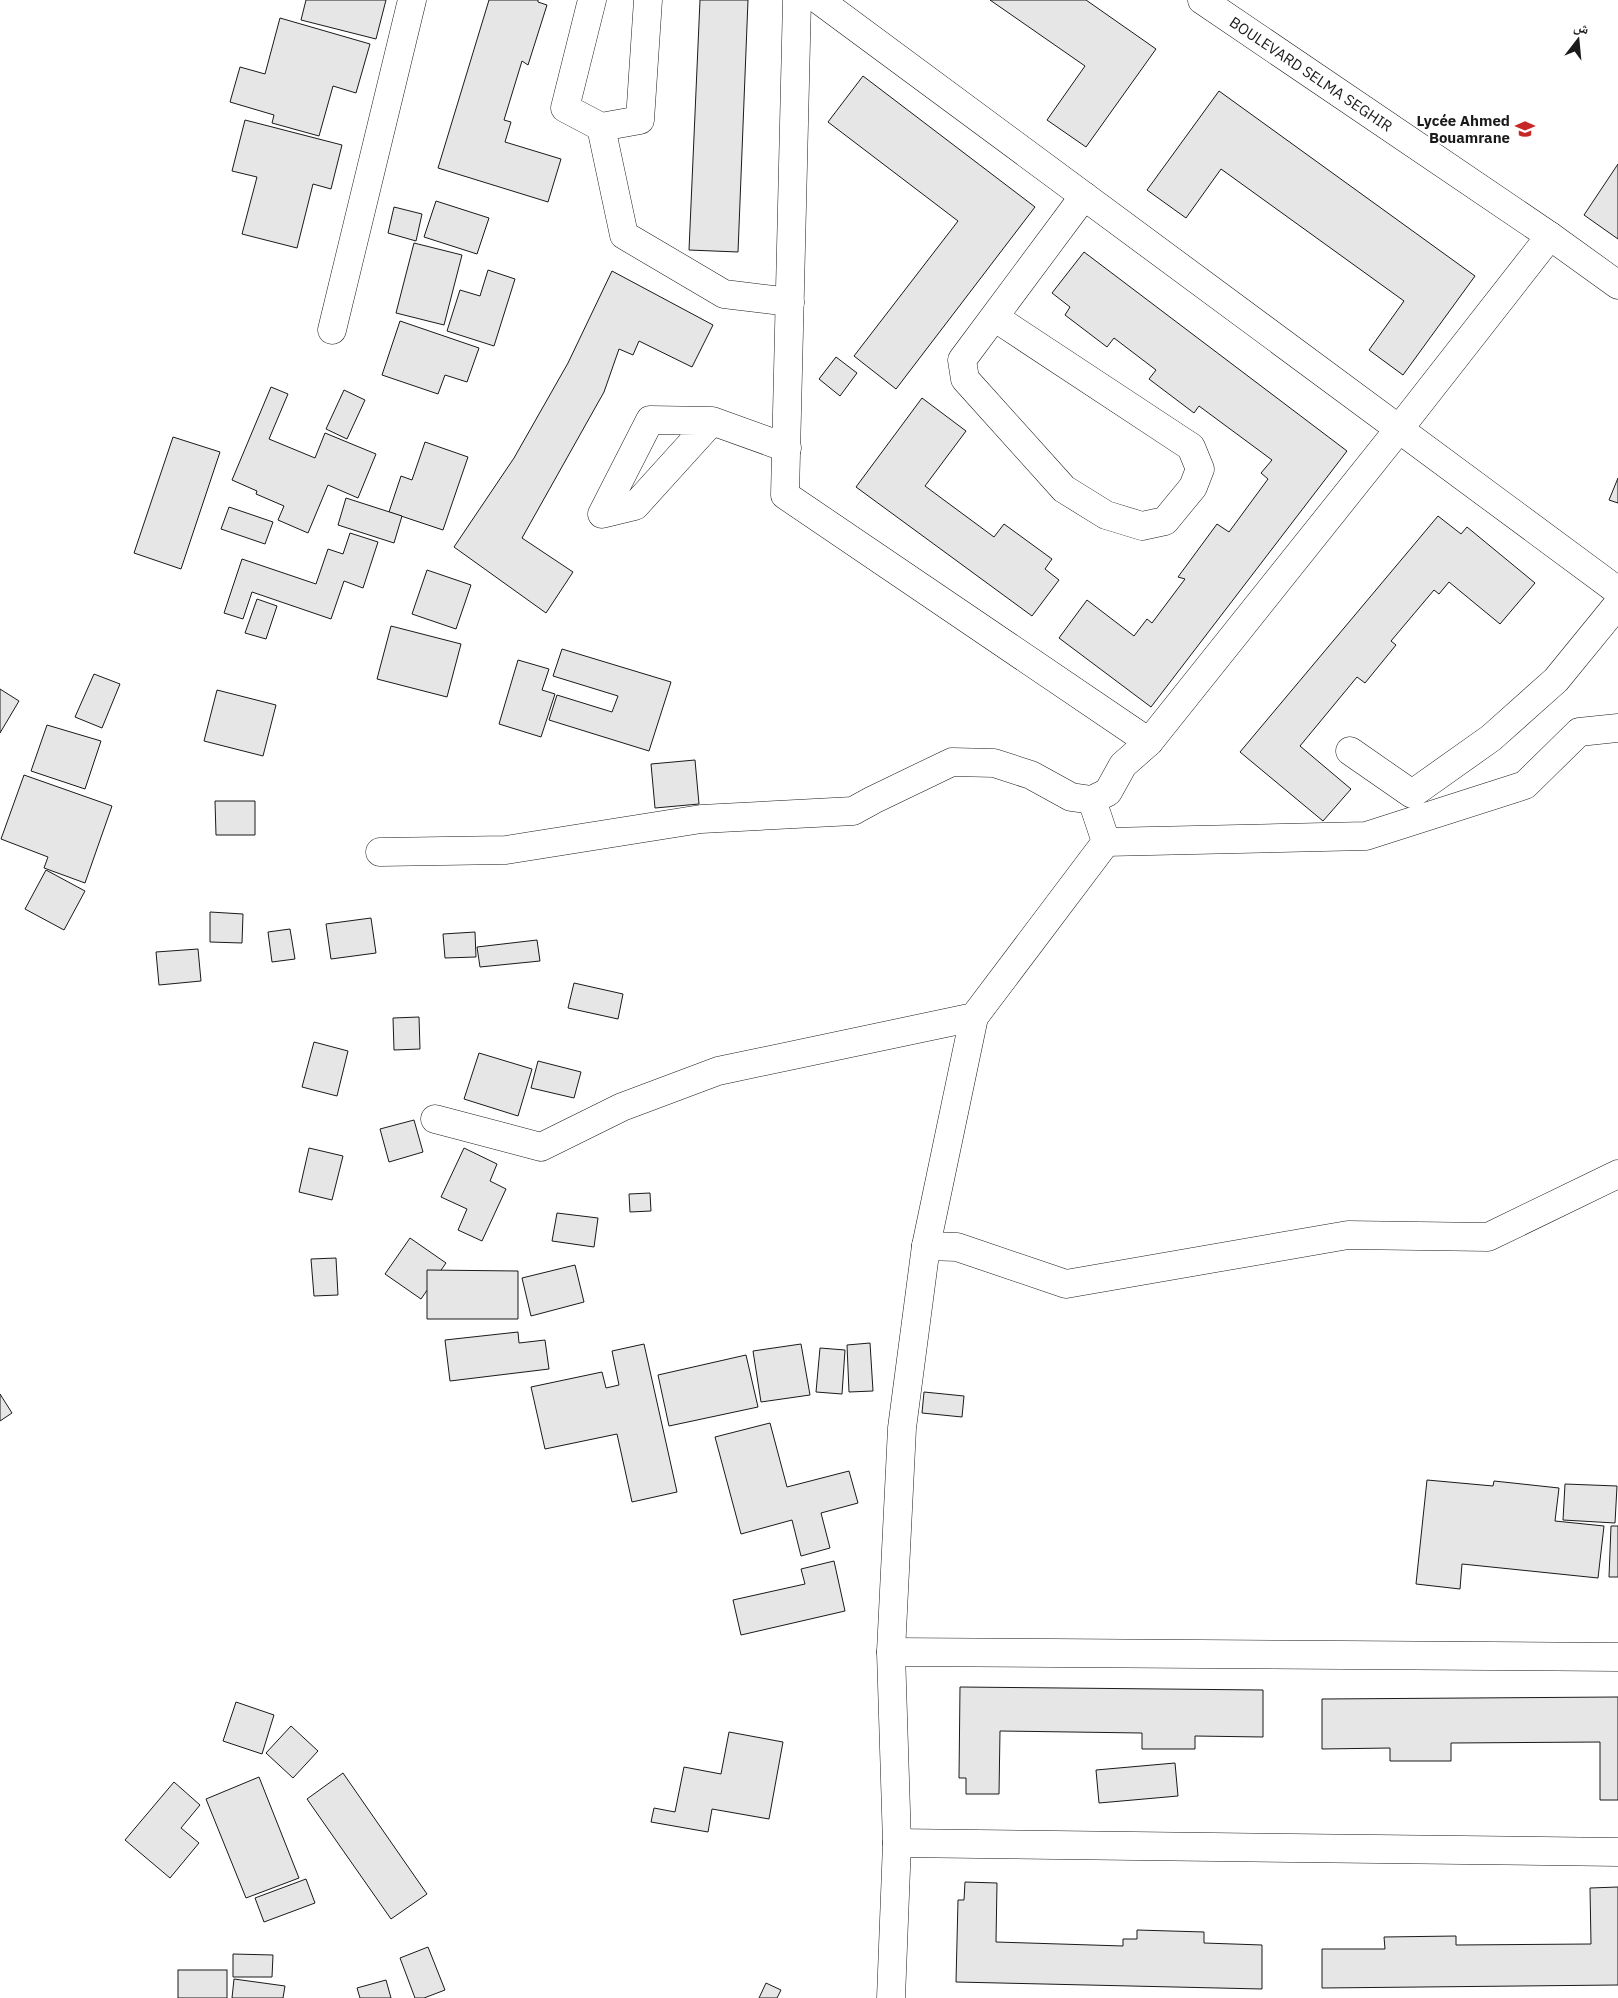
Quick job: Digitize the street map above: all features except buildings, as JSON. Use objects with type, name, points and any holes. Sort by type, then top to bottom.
[{"type":"street","points":[[332,330],[412,0]]},
{"type":"street","points":[[592,0],[565,108],[601,127],[640,120],[648,0]]},
{"type":"street","points":[[797,0],[785,495],[1149,742]]},
{"type":"street","points":[[819,0],[1618,591]]},
{"type":"street","name":"BOULEVARD SELMA SEGHIR","points":[[1202,0],[1550,236],[1618,285]]},
{"type":"street","points":[[601,127],[624,235],[724,294],[790,302]]},
{"type":"street","points":[[994,317],[1191,447],[1200,469],[1193,487],[1164,520],[1142,526],[1106,515],[1064,489],[965,379],[962,360],[1084,196]]},
{"type":"street","points":[[380,852],[506,850],[701,819],[853,811],[952,762],[994,763],[1031,775],[1071,797],[1092,800],[1108,792],[1123,765],[1149,742],[1399,429],[1550,236]]},
{"type":"street","points":[[712,421],[786,448]]},
{"type":"street","points":[[1350,751],[1412,794],[1491,738],[1556,680],[1618,604]]},
{"type":"street","points":[[1106,842],[1366,836],[1524,785],[1580,732],[1618,728]]},
{"type":"street","points":[[1092,800],[1106,842]]},
{"type":"street","points":[[891,1998],[897,1843],[891,1652],[902,1428],[926,1246],[974,1017],[1106,842]]},
{"type":"street","points":[[435,1120],[541,1147],[622,1107],[718,1071],[974,1017]]},
{"type":"street","points":[[926,1246],[957,1247],[1066,1284],[1348,1235],[1488,1237],[1618,1174]]},
{"type":"street","points":[[891,1652],[1618,1657]]},
{"type":"street","points":[[897,1843],[1618,1852]]},
{"type":"place","name":"Lycée Ahmed Bouamrane","points":[[1525,129]]}]
